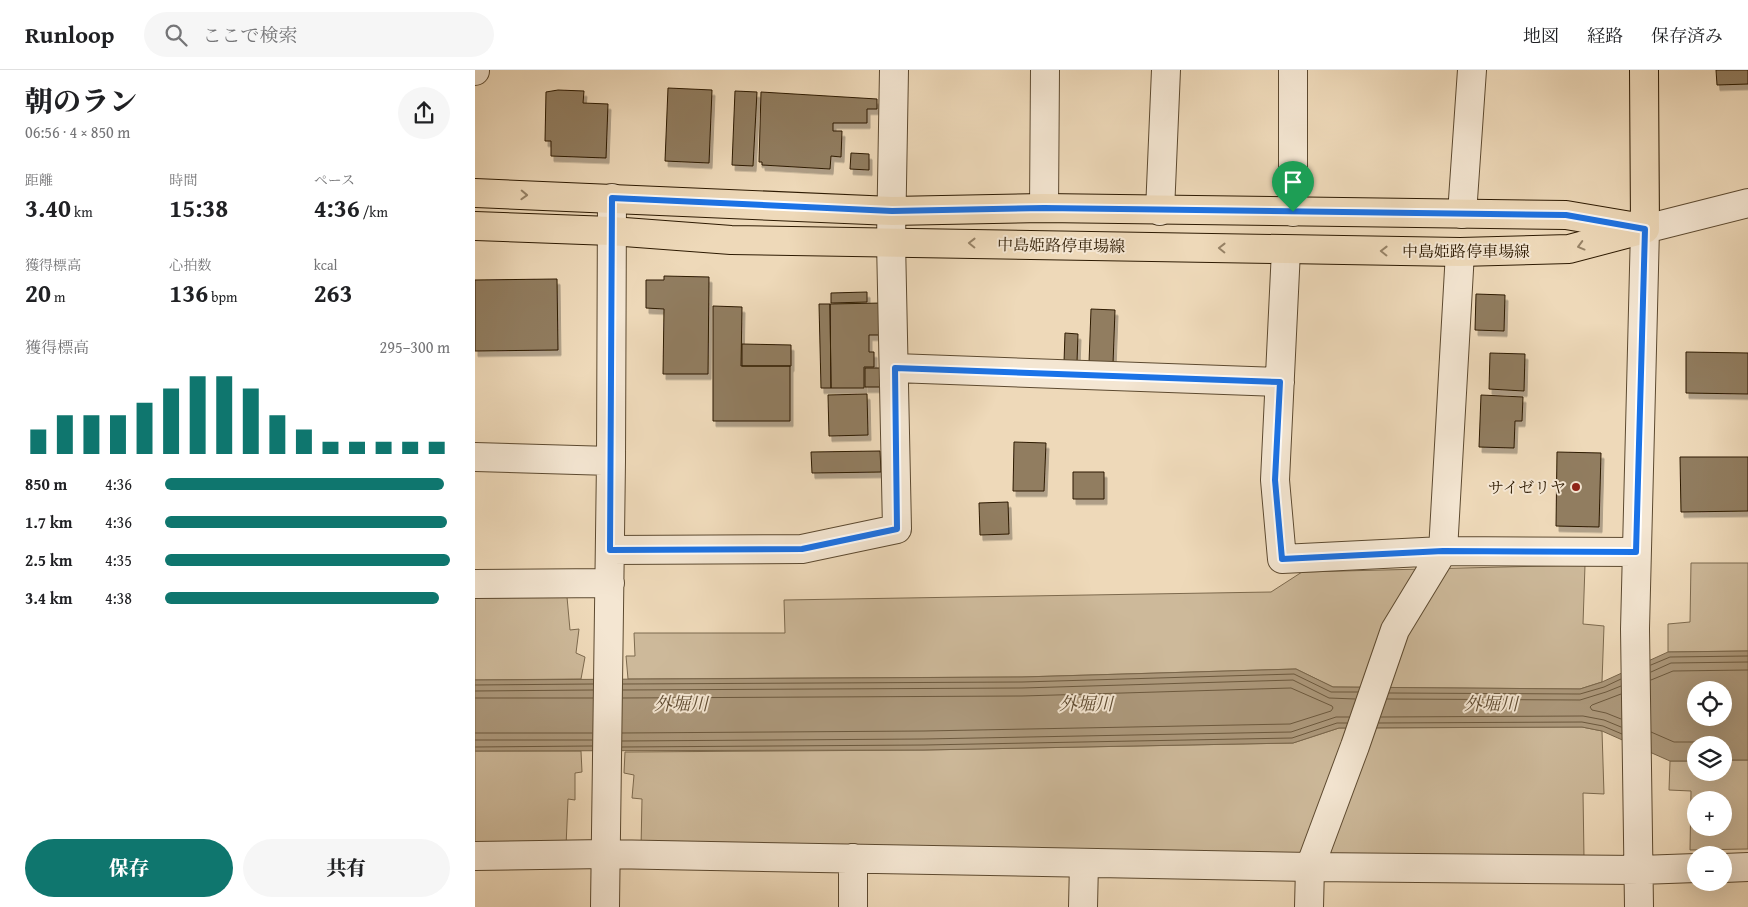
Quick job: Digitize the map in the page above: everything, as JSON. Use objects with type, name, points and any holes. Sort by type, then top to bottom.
[{"type":"main road","points":[[475,193],[892,211],[1044,208],[1566,215],[1645,229],[1644,70]]},
{"type":"main road","name":"中島姫路停車場線","points":[[475,226],[611,231],[731,240],[891,241],[1460,252],[1569,249],[1645,229]]},
{"type":"street","points":[[610,550],[802,549],[897,529],[891,241],[894,70]]},
{"type":"street","points":[[1044,208],[1045,70]]},
{"type":"street","points":[[1160,211],[1166,70]]},
{"type":"street","points":[[1293,70],[1293,212]]},
{"type":"street","points":[[1462,214],[1472,70]]},
{"type":"street","points":[[605,907],[610,583],[612,198]]},
{"type":"street","points":[[1639,907],[1635,629],[1645,229],[1748,203]]},
{"type":"street","points":[[1286,250],[1275,480],[1282,559],[1443,551],[1636,552]]},
{"type":"street","points":[[1309,907],[1310,867],[1355,746],[1395,630],[1443,551],[1460,252]]},
{"type":"street","points":[[895,368],[1280,382]]},
{"type":"street","points":[[475,457],[611,461]]},
{"type":"street","points":[[475,584],[610,583]]},
{"type":"street","points":[[475,856],[605,854],[1310,867],[1639,870],[1687,868]]},
{"type":"street","points":[[853,858],[853,907]]},
{"type":"street","points":[[1083,907],[1084,864]]},
{"type":"street","points":[[1732,868],[1748,867]]},
{"type":"shaded area","points":[[1691,563],[1748,563],[1748,651],[1668,652],[1668,624],[1690,622]]},
{"type":"shaded area","points":[[1585,565],[1583,624],[1604,626],[1602,682],[1580,689],[1333,687],[1296,669],[1022,677],[628,679],[626,656],[635,656],[634,633],[785,633],[784,600],[1271,592],[1302,572]]},
{"type":"shaded area","points":[[475,597],[567,597],[570,630],[579,629],[576,653],[585,657],[581,679],[475,680]]},
{"type":"shaded area","points":[[1582,727],[1602,731],[1604,794],[1583,793],[1584,858],[641,848],[642,799],[632,798],[634,775],[624,773],[625,752],[924,750],[1293,743],[1339,728]]},
{"type":"shaded area","points":[[475,751],[581,751],[582,772],[575,773],[575,800],[568,799],[566,847],[475,846]]},
{"type":"shaded area","points":[[1732,760],[1748,760],[1748,849],[1732,849],[1732,846],[1690,846],[1690,836],[1732,836],[1732,791],[1669,790],[1670,761],[1687,761],[1687,781],[1732,781]]},
{"type":"water","name":"外堀川","points":[[1748,651],[1748,760],[1732,760],[1732,736],[1687,736],[1687,761],[1670,761],[1602,731],[1582,727],[1339,728],[1293,743],[924,750],[475,751],[475,680],[1022,677],[1296,669],[1333,687],[1580,689],[1602,682],[1668,652]]},
{"type":"building","points":[[1716,70],[1748,70],[1748,84],[1717,85]]},
{"type":"building","points":[[668,88],[712,90],[709,163],[665,161]]},
{"type":"building","points":[[558,90],[584,91],[583,103],[608,104],[606,158],[551,156],[551,141],[545,141],[546,92]]},
{"type":"building","points":[[735,91],[757,92],[753,166],[732,165]]},
{"type":"building","points":[[761,92],[877,99],[877,109],[867,109],[867,123],[833,123],[833,131],[842,131],[841,157],[831,156],[830,169],[762,165],[762,162],[759,162]]},
{"type":"building","points":[[851,153],[869,154],[869,170],[850,169]]},
{"type":"building","points":[[664,276],[709,277],[708,374],[663,374],[664,309],[646,308],[646,280],[664,280]]},
{"type":"building","points":[[557,279],[558,350],[475,351],[475,280]]},
{"type":"building","points":[[867,292],[867,302],[831,303],[831,293]]},
{"type":"building","points":[[1476,294],[1505,295],[1504,331],[1475,330]]},
{"type":"building","points":[[882,303],[883,335],[869,335],[869,352],[874,352],[874,367],[864,367],[864,388],[831,388],[830,304]]},
{"type":"building","points":[[819,304],[830,304],[831,388],[821,388]]},
{"type":"building","points":[[713,306],[742,307],[741,366],[790,366],[790,421],[713,421]]},
{"type":"building","points":[[1091,309],[1115,310],[1113,364],[1089,363]]},
{"type":"building","points":[[1065,333],[1078,334],[1077,362],[1064,362]]},
{"type":"building","points":[[742,344],[791,345],[791,366],[742,366]]},
{"type":"building","points":[[1686,352],[1748,353],[1748,394],[1686,393]]},
{"type":"building","points":[[1490,353],[1525,354],[1524,391],[1489,389]]},
{"type":"building","points":[[865,368],[885,368],[885,387],[865,387]]},
{"type":"building","points":[[867,394],[868,435],[829,436],[828,395]]},
{"type":"building","points":[[1481,395],[1523,397],[1522,421],[1515,421],[1514,448],[1479,447]]},
{"type":"building","points":[[1014,442],[1046,443],[1044,491],[1013,491]]},
{"type":"building","points":[[880,451],[881,472],[812,473],[811,452]]},
{"type":"building","points":[[1557,452],[1601,453],[1599,527],[1556,526]]},
{"type":"building","points":[[1680,457],[1748,457],[1748,511],[1681,512]]},
{"type":"building","points":[[1073,472],[1104,472],[1104,499],[1073,499]]},
{"type":"building","points":[[1008,502],[1009,534],[980,535],[979,503]]},
{"type":"place","name":"サイゼリヤ","points":[[1576,487]]},
{"type":"route","points":[[612,198],[892,211],[1044,208],[1293,212],[1566,215],[1645,229],[1636,552],[1443,551],[1282,559],[1275,480],[1280,382],[895,368],[897,529],[802,549],[610,550],[612,198]]}]
